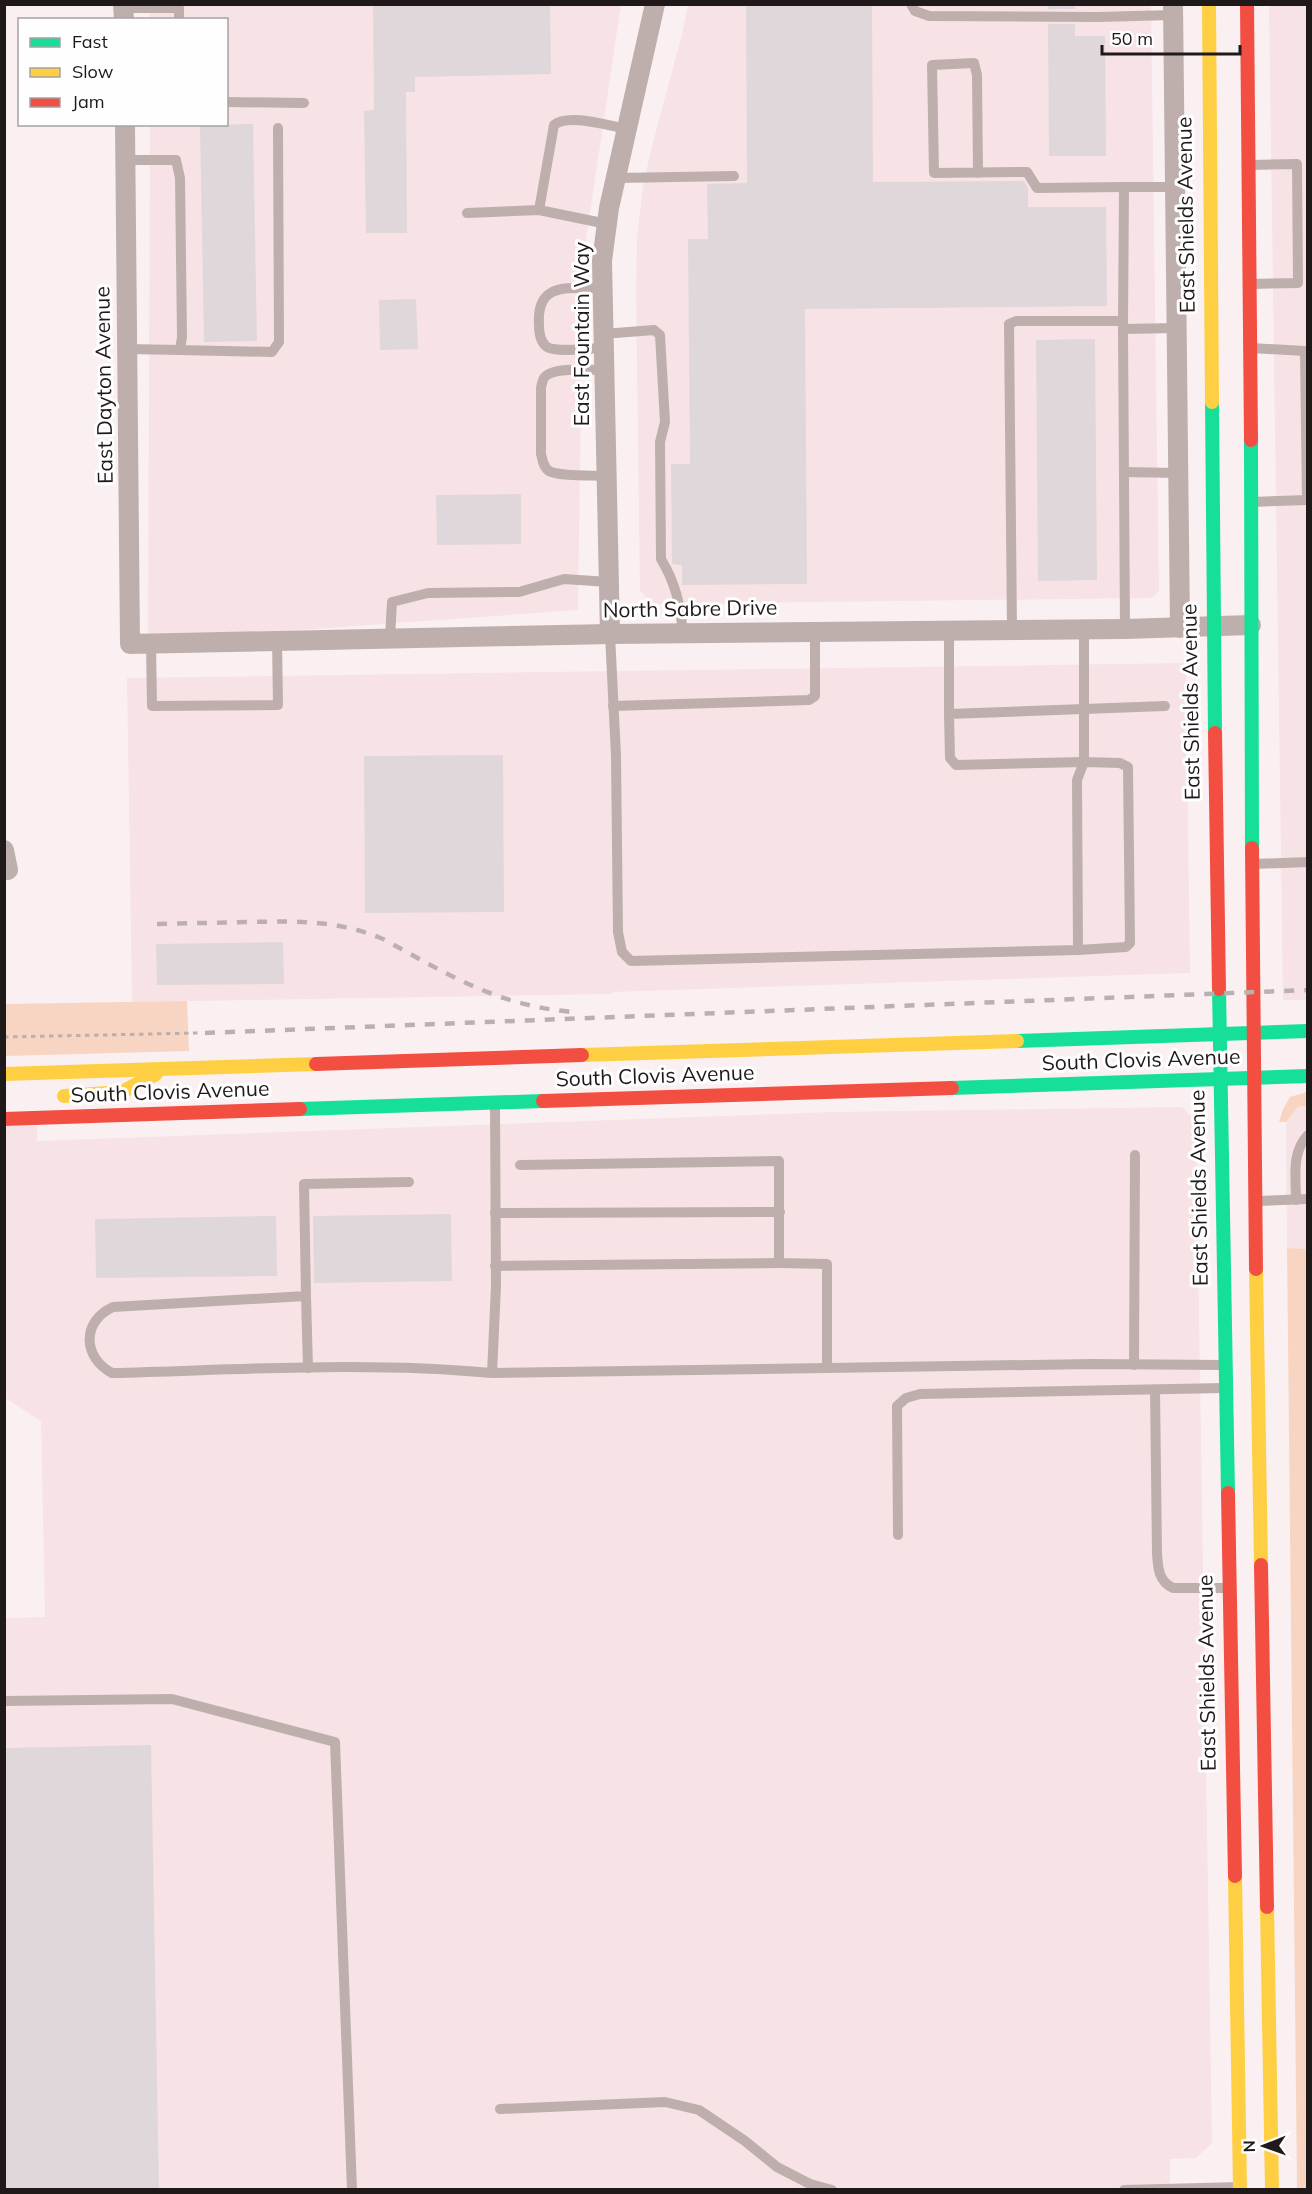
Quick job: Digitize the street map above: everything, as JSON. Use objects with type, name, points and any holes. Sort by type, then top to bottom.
[{"type":"main road","name":"East Shields Avenue","points":[[1209,4],[1214,627],[1230,1588],[1256,2187]]},
{"type":"main road","points":[[1247,4],[1253,1078],[1264,1620],[1256,2187]]},
{"type":"main road","name":"South Clovis Avenue","points":[[4,1074],[1308,1031]]},
{"type":"main road","points":[[51,1096],[86,1096],[122,1092],[168,1068]]},
{"type":"main road","name":"South Clovis Avenue","points":[[4,1119],[1308,1076]]},
{"type":"main road","points":[[1227,1388],[1239,1398]]},
{"type":"main road","points":[[1246,1541],[1264,1620]]},
{"type":"street","name":"East Fountain Way","points":[[610,634],[602,261],[616,178],[655,4]]},
{"type":"street","name":"East Shields Avenue","points":[[1173,10],[1180,628]]},
{"type":"street","name":"East Dayton Avenue","points":[[125,126],[130,644]]},
{"type":"street","name":"North Sabre Drive","points":[[130,644],[610,634],[1125,629],[1251,625]]},
{"type":"street","points":[[4,850],[6,870]]},
{"type":"lane","points":[[911,4],[915,11],[929,16],[1097,17],[1173,10]]},
{"type":"lane","points":[[124,11],[179,8],[179,18]]},
{"type":"lane","points":[[978,173],[977,75],[974,63],[932,65],[934,172],[978,173],[1028,172],[1037,188],[1175,187]]},
{"type":"lane","points":[[228,102],[304,103]]},
{"type":"lane","points":[[539,210],[554,125],[563,120],[584,121],[627,129]]},
{"type":"lane","points":[[127,349],[272,352],[279,342],[278,128]]},
{"type":"lane","points":[[125,160],[176,160],[180,178],[182,338],[180,350]]},
{"type":"lane","points":[[1248,165],[1297,164],[1298,283],[1250,284]]},
{"type":"lane","points":[[616,178],[734,176]]},
{"type":"lane","points":[[1124,187],[1125,629]]},
{"type":"lane","points":[[467,213],[539,210],[607,224]]},
{"type":"lane","points":[[602,288],[553,290],[544,297],[539,307],[538,318],[541,339],[547,346],[556,349],[654,330],[660,336],[665,422],[660,442],[661,559],[679,599],[683,633]]},
{"type":"lane","points":[[1012,630],[1009,324],[1016,321],[1177,328]]},
{"type":"lane","points":[[1250,348],[1305,351],[1307,500],[1251,502]]},
{"type":"lane","points":[[604,370],[566,370],[549,374],[543,379],[541,388],[542,454],[544,465],[548,470],[557,473],[607,476]]},
{"type":"lane","points":[[1124,472],[1178,473]]},
{"type":"lane","points":[[390,638],[392,602],[428,593],[519,592],[564,579],[609,582]]},
{"type":"lane","points":[[1078,950],[1077,780],[1084,762],[1084,629]]},
{"type":"lane","points":[[610,634],[618,932],[622,952],[631,961],[1126,947],[1130,943],[1128,767],[1120,763],[1084,762],[956,765],[950,758],[949,630]]},
{"type":"lane","points":[[613,706],[809,700],[815,696],[815,632]]},
{"type":"lane","points":[[151,644],[152,706],[278,705],[277,641]]},
{"type":"lane","points":[[949,714],[1165,706]]},
{"type":"lane","points":[[1253,864],[1308,862]]},
{"type":"lane","points":[[492,1373],[495,1266],[495,1102]]},
{"type":"lane","points":[[1256,1201],[1302,1200],[1298,1148],[1308,1135]]},
{"type":"lane","points":[[1134,1365],[1135,1155]]},
{"type":"lane","points":[[520,1165],[779,1161],[779,1263]]},
{"type":"lane","points":[[308,1368],[303,1184],[409,1182]]},
{"type":"lane","points":[[495,1213],[780,1212]]},
{"type":"lane","points":[[495,1266],[827,1264],[827,1368]]},
{"type":"lane","points":[[306,1296],[113,1307],[102,1312],[93,1326],[90,1348],[93,1358],[102,1367],[112,1372],[308,1368],[449,1369],[492,1373],[1227,1365]]},
{"type":"lane","points":[[898,1535],[897,1406],[906,1398],[920,1394],[1227,1388]]},
{"type":"lane","points":[[1155,1390],[1157,1553],[1160,1576],[1166,1585],[1173,1588],[1230,1588]]},
{"type":"lane","points":[[4,1701],[172,1700],[335,1742],[352,2190]]},
{"type":"lane","points":[[501,2109],[665,2102],[699,2110],[745,2141],[777,2168],[810,2184],[832,2190]]},
{"type":"lane","points":[[1124,2190],[1256,2187]]},
{"type":"path","points":[[4,1037],[199,1033]]},
{"type":"shaded area","points":[[150,5],[621,5],[583,260],[578,610],[148,641],[150,126],[228,126],[228,18],[150,18]]},
{"type":"shaded area","points":[[688,5],[1151,5],[1159,591],[1152,598],[653,604],[640,591],[637,238],[643,186]]},
{"type":"shaded area","points":[[1269,5],[1308,5],[1307,1000],[1283,1000]]},
{"type":"shaded area","points":[[1186,663],[1190,973],[613,992],[612,994],[132,1002],[127,678]]},
{"type":"shaded area","points":[[187,1001],[189,1051],[5,1056],[5,1004]]},
{"type":"shaded area","points":[[1307,1092],[1307,1106],[1298,1107],[1286,1122],[1279,1122],[1290,1097]]},
{"type":"shaded area","points":[[1307,1106],[1307,1249],[1287,1248],[1286,1122],[1298,1107]]},
{"type":"shaded area","points":[[1182,1107],[1196,1121],[1212,2143],[1196,2158],[1170,2159],[1170,2190],[5,2189],[5,1618],[45,1617],[41,1421],[5,1398],[4,1126],[37,1126],[37,1141],[833,1112]]},
{"type":"shaded area","points":[[1287,1248],[1308,1249],[1307,2190],[1297,2189]]},
{"type":"building","points":[[373,4],[550,4],[551,74],[415,77],[415,92],[406,92],[407,233],[366,233],[364,111],[374,110]]},
{"type":"building","points":[[746,4],[872,4],[873,182],[1024,181],[1028,188],[1028,207],[1106,207],[1107,306],[805,309],[807,584],[682,585],[682,565],[672,564],[671,464],[690,464],[688,239],[708,239],[707,184],[747,183]]},
{"type":"building","points":[[1048,4],[1075,4],[1075,9],[1048,9]]},
{"type":"building","points":[[1048,24],[1075,24],[1075,36],[1105,36],[1106,156],[1049,156]]},
{"type":"building","points":[[253,124],[257,341],[204,342],[200,126]]},
{"type":"building","points":[[416,299],[418,349],[380,350],[379,300]]},
{"type":"building","points":[[1095,339],[1097,580],[1038,581],[1036,340]]},
{"type":"building","points":[[521,494],[521,544],[437,545],[436,495]]},
{"type":"building","points":[[503,755],[504,912],[365,913],[364,756]]},
{"type":"building","points":[[283,942],[284,984],[157,985],[156,944]]},
{"type":"building","points":[[451,1214],[452,1281],[314,1283],[313,1216]]},
{"type":"building","points":[[276,1216],[277,1276],[96,1278],[95,1219]]},
{"type":"building","points":[[151,1745],[159,2190],[4,2190],[4,1748]]},
{"type":"railway","points":[[157,924],[301,922],[335,925],[368,933],[385,940],[452,976],[496,995],[520,1003],[572,1012]]},
{"type":"railway","points":[[205,1033],[1308,990]]},
{"type":"traffic: fast","points":[[1212,402],[1215,733]]},
{"type":"traffic: fast","points":[[1251,440],[1252,848]]},
{"type":"traffic: fast","points":[[1219,989],[1228,1493]]},
{"type":"traffic: fast","points":[[1017,1041],[1308,1031]]},
{"type":"traffic: fast","points":[[952,1088],[1308,1076]]},
{"type":"traffic: fast","points":[[300,1109],[543,1101]]},
{"type":"traffic: slow","points":[[1209,4],[1212,402]]},
{"type":"traffic: slow","points":[[582,1055],[1017,1041]]},
{"type":"traffic: slow","points":[[4,1074],[316,1064]]},
{"type":"traffic: slow","points":[[64,1096],[122,1092],[156,1074]]},
{"type":"traffic: slow","points":[[1256,1269],[1261,1565]]},
{"type":"traffic: slow","points":[[1235,1876],[1240,2190]]},
{"type":"traffic: slow","points":[[1267,1907],[1272,2190]]},
{"type":"traffic: jam","points":[[1247,4],[1251,440]]},
{"type":"traffic: jam","points":[[1215,733],[1219,989]]},
{"type":"traffic: jam","points":[[1252,848],[1256,1269]]},
{"type":"traffic: jam","points":[[316,1064],[582,1055]]},
{"type":"traffic: jam","points":[[543,1101],[952,1088]]},
{"type":"traffic: jam","points":[[4,1119],[300,1109]]},
{"type":"traffic: jam","points":[[1228,1493],[1235,1876]]},
{"type":"traffic: jam","points":[[1261,1565],[1267,1907]]}]
